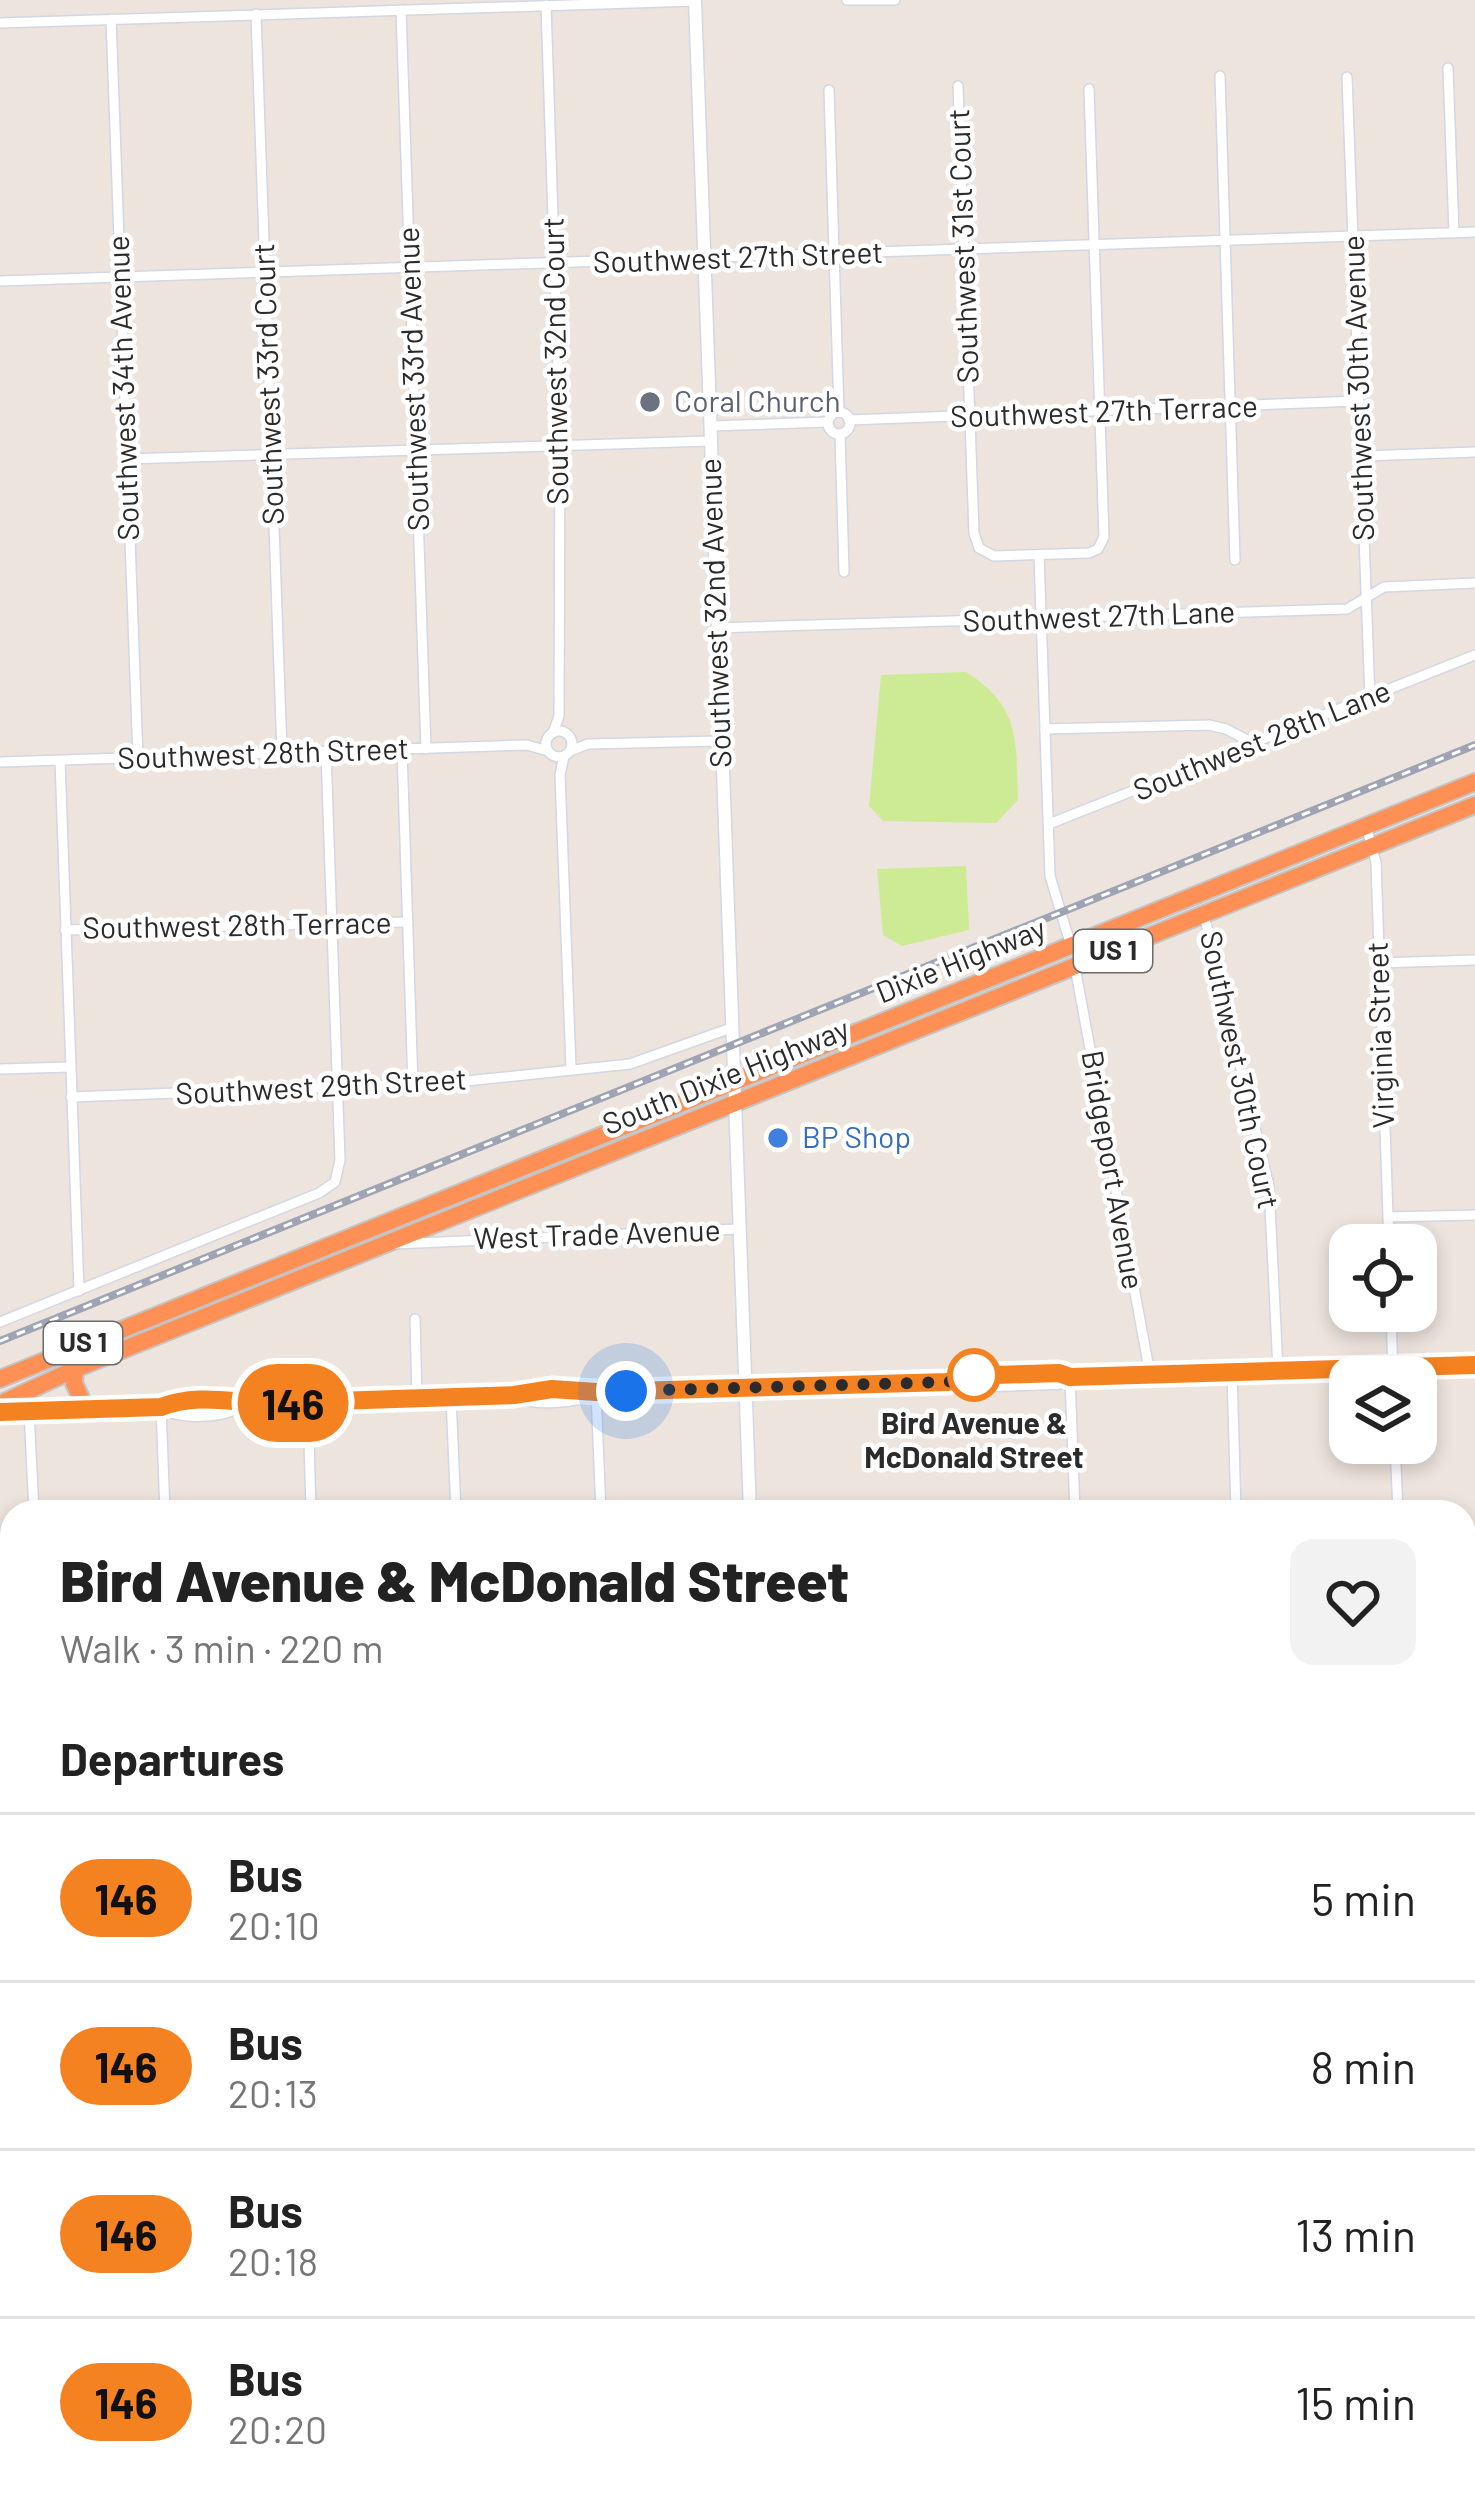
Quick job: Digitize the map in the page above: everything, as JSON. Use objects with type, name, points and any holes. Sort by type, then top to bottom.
[{"type":"highway","name":"Dixie Highway","points":[[0,1378],[1475,782]]},
{"type":"highway","name":"South Dixie Highway","points":[[0,1408],[75,1369],[1475,806]]},
{"type":"highway","points":[[75,1369],[75,1390],[86,1409]]},
{"type":"street","points":[[847,0],[895,0]]},
{"type":"street","points":[[0,22],[695,1]]},
{"type":"street","name":"Southwest 32nd Avenue","points":[[695,1],[749,1500]]},
{"type":"street","points":[[192,2],[193,17]]},
{"type":"street","name":"Southwest 32nd Court","points":[[546,5],[560,445],[559,735]]},
{"type":"street","name":"Southwest 33rd Avenue","points":[[400,10],[426,749]]},
{"type":"street","name":"Southwest 33rd Court","points":[[256,14],[282,753]]},
{"type":"street","name":"Southwest 34th Avenue","points":[[111,19],[138,758]]},
{"type":"street","points":[[1448,68],[1454,233]]},
{"type":"street","points":[[1220,76],[1234,560]]},
{"type":"street","name":"Southwest 30th Avenue","points":[[1347,76],[1370,699]]},
{"type":"street","name":"Southwest 31st Court","points":[[958,86],[974,533],[979,548],[994,556],[1040,555]]},
{"type":"street","points":[[1070,946],[1052,892],[1040,555],[1089,553],[1101,546],[1105,529],[1090,89]]},
{"type":"street","points":[[829,90],[839,412]]},
{"type":"street","name":"Southwest 27th Street","points":[[0,281],[1475,234]]},
{"type":"street","name":"Southwest 27th Terrace","points":[[850,420],[1359,401]]},
{"type":"street","points":[[839,412],[850,420],[849,428],[840,434]]},
{"type":"street","points":[[827,422],[839,412]]},
{"type":"street","points":[[127,459],[560,445],[827,422]]},
{"type":"street","points":[[827,422],[831,431],[840,434]]},
{"type":"street","points":[[840,434],[844,572]]},
{"type":"street","points":[[1362,456],[1475,452]]},
{"type":"street","name":"Southwest 27th Lane","points":[[716,628],[1347,609],[1384,586],[1475,583]]},
{"type":"street","name":"Southwest 28th Lane","points":[[1049,824],[1475,655]]},
{"type":"street","points":[[1045,729],[1210,725],[1255,744]]},
{"type":"street","points":[[559,735],[587,744]]},
{"type":"street","points":[[559,735],[571,1068]]},
{"type":"street","points":[[559,735],[559,753]]},
{"type":"street","name":"Southwest 28th Street","points":[[0,762],[527,745],[559,735]]},
{"type":"street","points":[[559,753],[587,744],[719,741]]},
{"type":"street","name":"Southwest 28th Street","points":[[527,745],[559,753]]},
{"type":"street","points":[[402,749],[413,1086]]},
{"type":"street","points":[[0,1322],[319,1193],[335,1182],[340,1160],[326,752]]},
{"type":"street","points":[[60,761],[79,1291]]},
{"type":"street","name":"Virginia Street","points":[[1366,826],[1372,847],[1379,963],[1388,1224]]},
{"type":"street","name":"Southwest 30th Court","points":[[1204,915],[1269,1186],[1278,1370]]},
{"type":"street","name":"Southwest 28th Terrace","points":[[64,930],[408,922]]},
{"type":"street","points":[[1379,963],[1475,959]]},
{"type":"street","name":"Bridgeport Avenue","points":[[1075,967],[1150,1374]]},
{"type":"street","name":"Southwest 29th Street","points":[[71,1097],[413,1086],[642,1061],[730,1028]]},
{"type":"street","points":[[0,1069],[70,1067]]},
{"type":"street","points":[[1388,1217],[1475,1215]]},
{"type":"street","name":"West Trade Avenue","points":[[444,1221],[456,1241]]},
{"type":"street","name":"West Trade Avenue","points":[[385,1244],[737,1229]]},
{"type":"street","points":[[415,1319],[418,1399]]},
{"type":"street","points":[[1437,1368],[1475,1365]]},
{"type":"street","points":[[1232,1371],[1237,1500]]},
{"type":"street","points":[[0,1408],[29,1411],[161,1407],[179,1400],[233,1399],[241,1404],[514,1395],[523,1390],[948,1382],[965,1376],[1059,1373],[1070,1377],[1329,1371]]},
{"type":"street","points":[[1070,1377],[1075,1500]]},
{"type":"street","points":[[596,1392],[600,1500]]},
{"type":"street","points":[[451,1397],[455,1500]]},
{"type":"street","points":[[308,1402],[311,1500]]},
{"type":"street","points":[[161,1407],[165,1500]]},
{"type":"street","points":[[29,1411],[33,1500]]},
{"type":"street","points":[[1397,1464],[1398,1500]]},
{"type":"green space","points":[[966,672],[1006,712],[1015,743],[1018,800],[996,823],[883,821],[869,806],[881,675]]},
{"type":"green space","points":[[966,866],[969,930],[902,946],[883,935],[877,869]]},
{"type":"railway","points":[[0,1341],[1475,745]]},
{"type":"bus line","name":"146","points":[[0,1412],[161,1407],[179,1400],[233,1399],[241,1404],[514,1395],[523,1390],[581,1388],[596,1392],[948,1382],[965,1376],[1059,1373],[1070,1377],[1475,1365]]},
{"type":"place","name":"Coral Church","points":[[650,402]]},
{"type":"place","name":"BP Shop","points":[[778,1138]]},
{"type":"place","name":"Bird Avenue & McDonald Street","points":[[974,1375]]},
{"type":"route","points":[[626,1391],[948,1382],[974,1375]]}]
